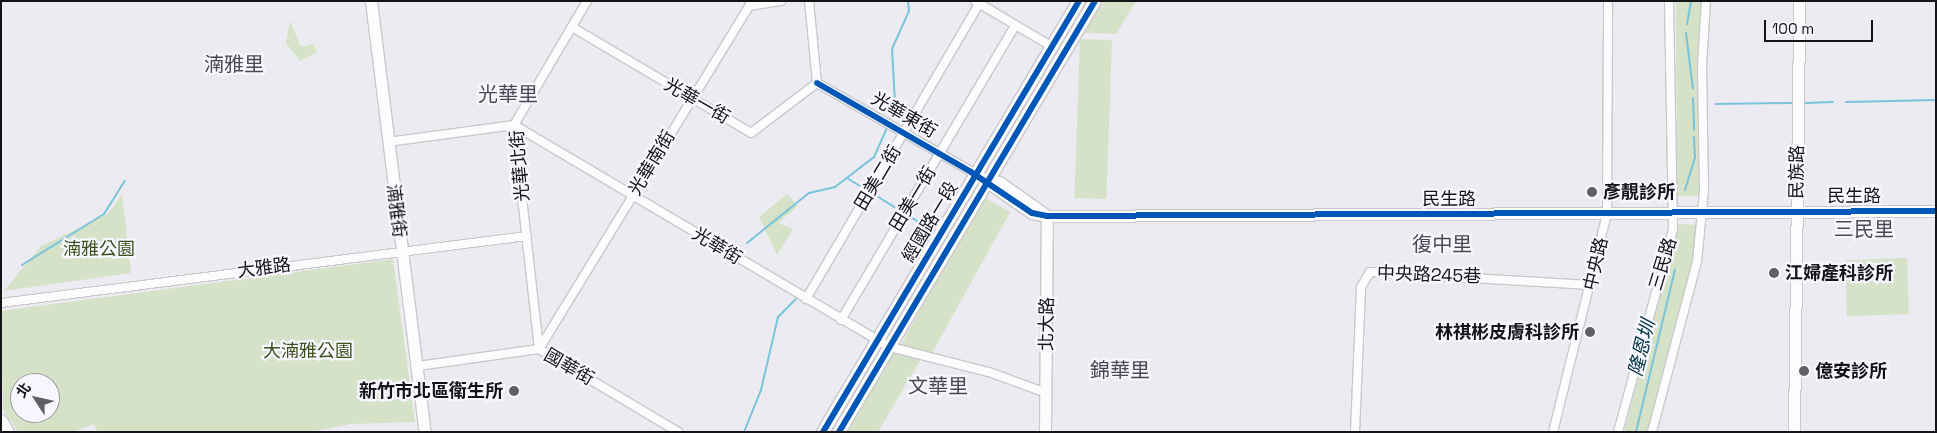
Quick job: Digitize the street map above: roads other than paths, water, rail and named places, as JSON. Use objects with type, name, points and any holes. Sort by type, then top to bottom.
[{"type":"main road","name":"經國路一段","points":[[823,432],[1079,1]]},
{"type":"main road","name":"經國路一段","points":[[840,432],[1095,1]]},
{"type":"street","name":"湳雅街","points":[[370,1],[401,250],[418,366],[424,426]]},
{"type":"street","name":"光華北街","points":[[539,349],[514,125],[587,1]]},
{"type":"street","points":[[741,1],[749,6],[782,1]]},
{"type":"street","points":[[809,1],[817,83]]},
{"type":"street","name":"中央路","points":[[1553,432],[1591,285],[1606,213],[1608,1]]},
{"type":"street","name":"三民路","points":[[1618,432],[1674,229],[1669,1]]},
{"type":"street","name":"三民路","points":[[1652,432],[1697,262],[1702,212],[1706,1]]},
{"type":"street","name":"民族路","points":[[1794,432],[1799,1]]},
{"type":"street","points":[[977,3],[1051,46]]},
{"type":"street","name":"田美二街","points":[[806,299],[906,132],[977,3]]},
{"type":"street","name":"光華南街","points":[[539,349],[690,98],[749,6]]},
{"type":"street","name":"田美一街","points":[[841,320],[1015,26]]},
{"type":"street","name":"光華一街","points":[[572,27],[751,133],[817,83]]},
{"type":"street","name":"光華東街","points":[[817,83],[906,132],[976,174]]},
{"type":"street","points":[[388,142],[514,125]]},
{"type":"street","name":"光華街","points":[[514,125],[841,320],[890,347],[989,372],[1046,393]]},
{"type":"street","points":[[976,174],[987,181],[999,182],[1047,216]]},
{"type":"street","name":"民生路","points":[[1047,216],[1936,211]]},
{"type":"street","name":"北大路","points":[[1045,432],[1047,216]]},
{"type":"street","name":"大雅路","points":[[1,303],[401,250],[527,236]]},
{"type":"street","name":"中央路245巷","points":[[1355,432],[1361,287],[1370,272],[1591,285]]},
{"type":"street","name":"國華街","points":[[418,366],[539,349],[678,432]]},
{"type":"street","points":[[1,420],[8,432]]},
{"type":"waterway","points":[[889,122],[895,102],[892,49],[909,11],[908,1]]},
{"type":"waterway","name":"隆恩圳","points":[[1687,24],[1691,1]]},
{"type":"waterway","name":"隆恩圳","points":[[1686,33],[1693,89]]},
{"type":"waterway","name":"隆恩圳","points":[[1693,98],[1694,130]]},
{"type":"waterway","points":[[1846,102],[1936,100]]},
{"type":"waterway","points":[[1805,103],[1833,102]]},
{"type":"waterway","points":[[1716,104],[1792,103]]},
{"type":"waterway","points":[[747,243],[809,193],[835,187],[874,157],[888,126]]},
{"type":"waterway","name":"隆恩圳","points":[[1685,190],[1695,157],[1694,137]]},
{"type":"waterway","points":[[847,178],[868,191]]},
{"type":"waterway","points":[[22,265],[104,214],[125,181]]},
{"type":"waterway","points":[[872,193],[902,212]]},
{"type":"waterway","points":[[906,214],[936,233]]},
{"type":"waterway","name":"隆恩圳","points":[[1636,432],[1675,270]]},
{"type":"waterway","points":[[744,432],[761,390],[778,317],[796,299]]},
{"type":"waterway","points":[[346,432],[420,432]]},
{"type":"waterway","points":[[430,432],[478,432]]},
{"type":"place","name":"彥靚診所","points":[[1592,192]]},
{"type":"place","name":"江婦產科診所","points":[[1774,273]]},
{"type":"place","name":"林祺彬皮膚科診所","points":[[1590,332]]},
{"type":"place","name":"億安診所","points":[[1804,371]]},
{"type":"place","name":"新竹市北區衛生所","points":[[514,391]]},
{"type":"district","name":"湳雅里","points":[[234,64]]},
{"type":"district","name":"光華里","points":[[508,94]]},
{"type":"district","name":"三民里","points":[[1864,229]]},
{"type":"district","name":"復中里","points":[[1442,244]]},
{"type":"district","name":"錦華里","points":[[1120,370]]},
{"type":"district","name":"文華里","points":[[938,386]]},
{"type":"park label","name":"湳雅公園","points":[[99,249]]},
{"type":"park label","name":"大湳雅公園","points":[[308,351]]}]
